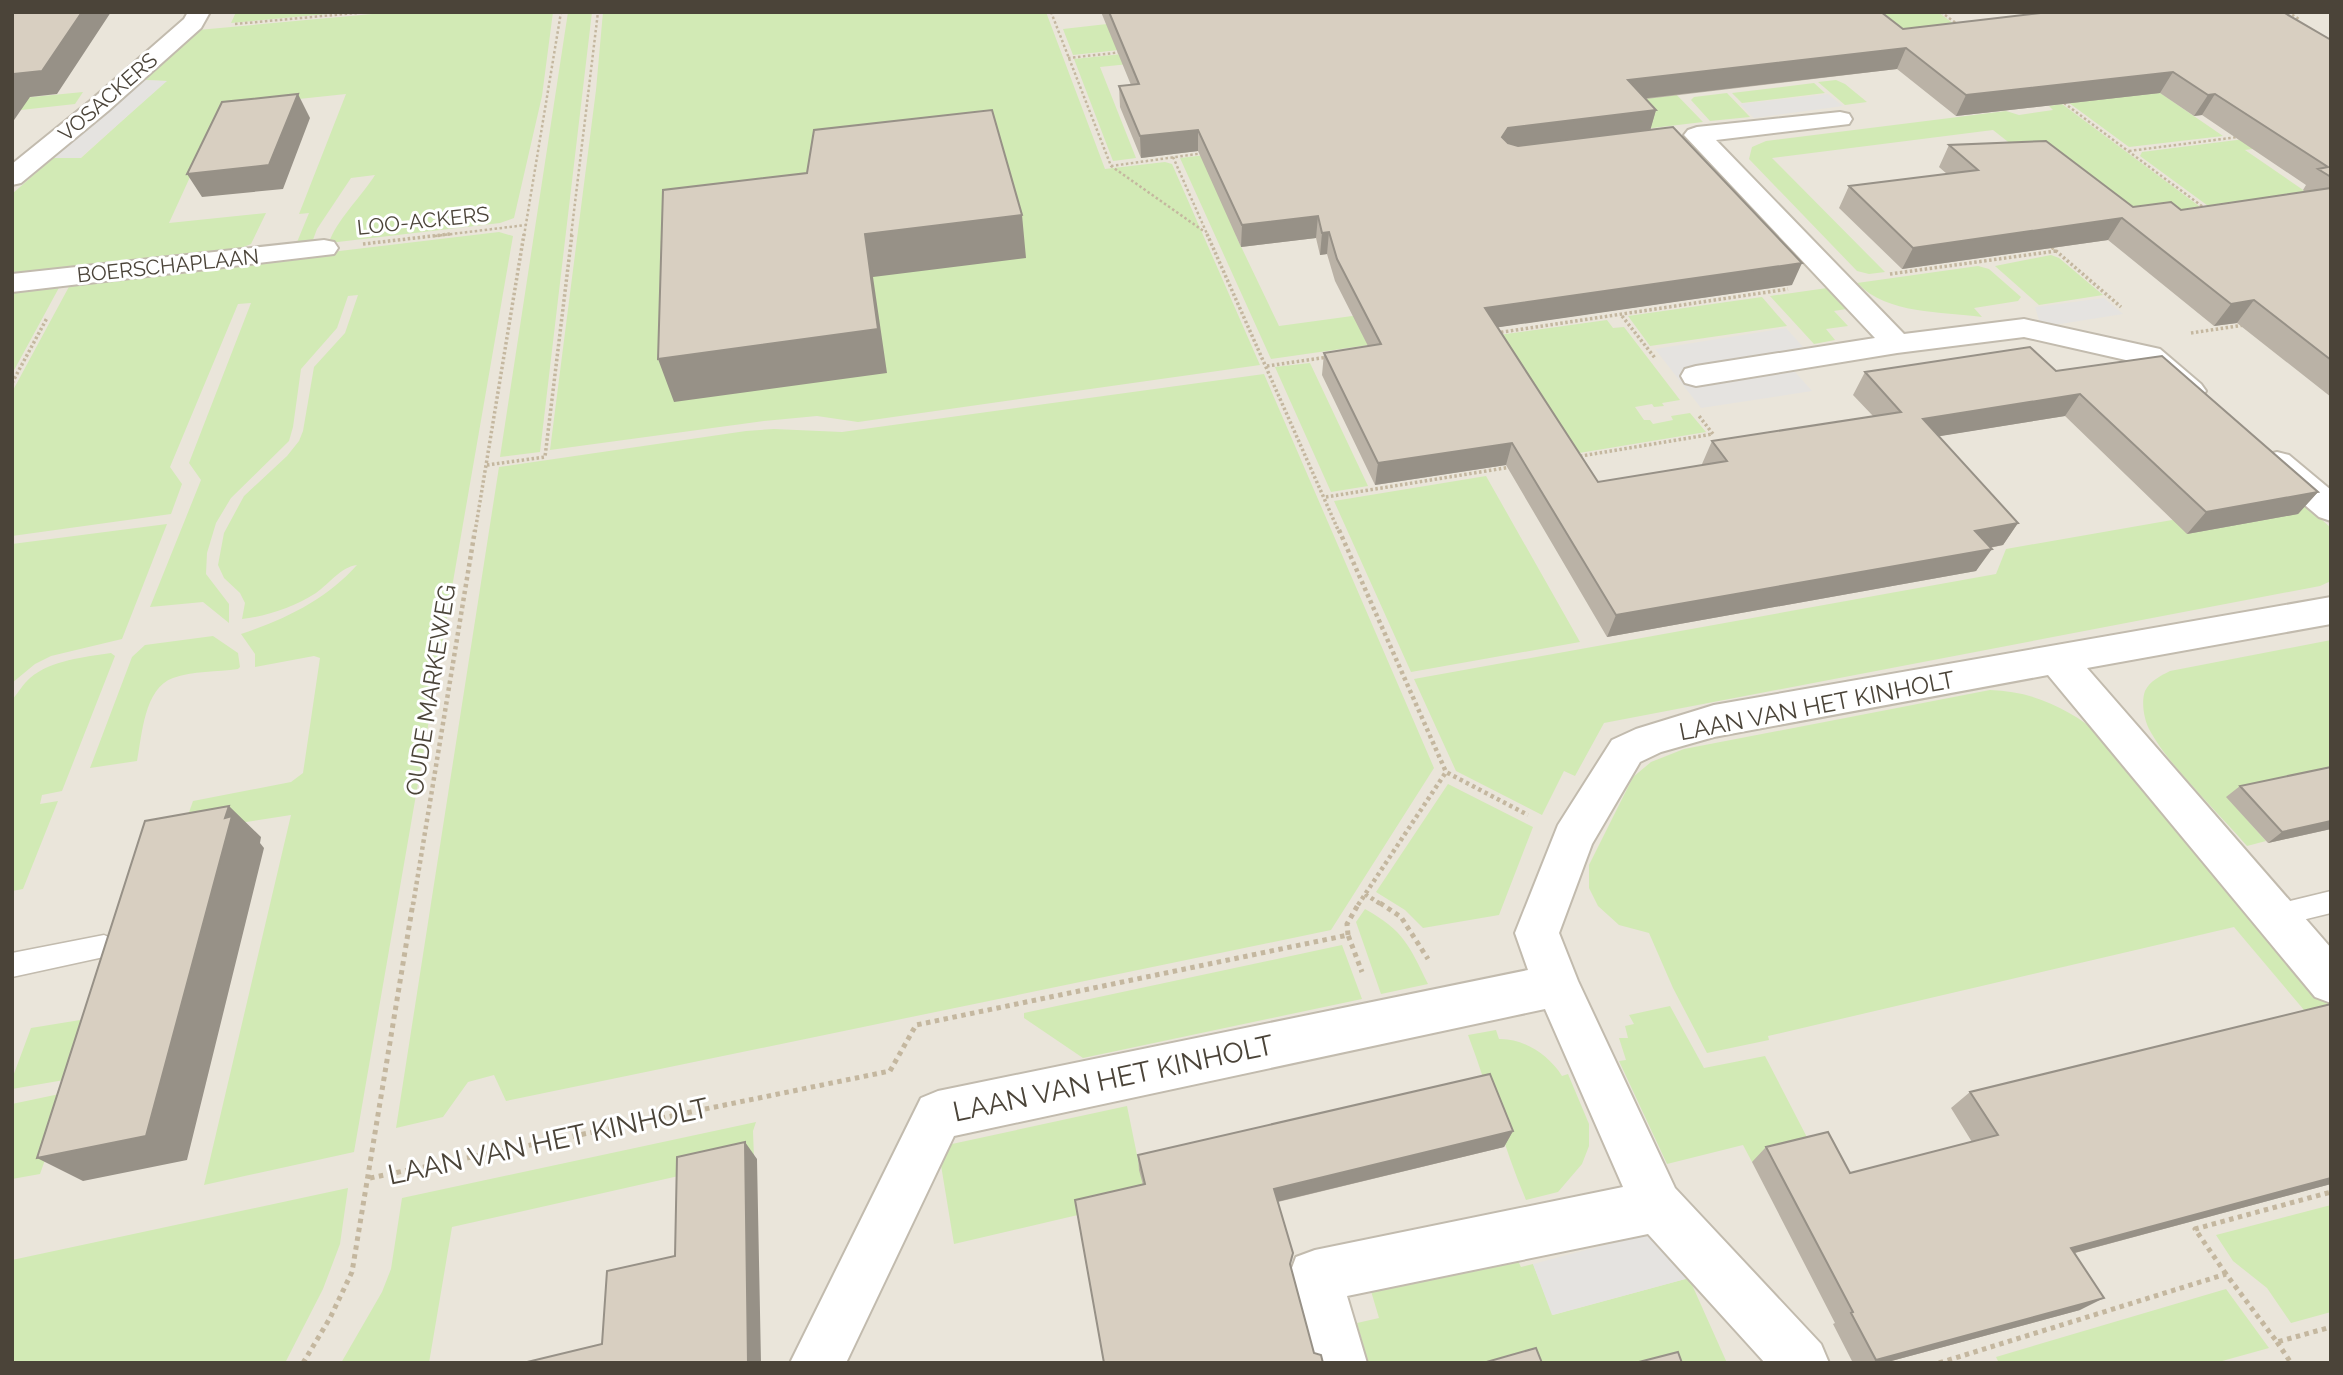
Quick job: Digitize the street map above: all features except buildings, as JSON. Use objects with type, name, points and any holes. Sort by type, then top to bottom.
[{"type":"street","name":"VOSACKERS","points":[[12,177],[99,106],[196,17]]},
{"type":"street","points":[[1840,119],[1683,137],[1897,344]]},
{"type":"street","name":"BOERSCHAPLAAN","points":[[12,283],[324,248]]},
{"type":"street","points":[[1696,376],[1897,344],[2024,328],[2154,347],[2210,407]]},
{"type":"street","points":[[2261,450],[2331,509]]},
{"type":"street","name":"LAAN VAN HET KINHOLT","points":[[1802,1363],[1657,1206],[1557,985],[1537,933],[1573,838],[1626,751],[1650,740],[1714,721],[2331,610]]},
{"type":"street","points":[[2058,661],[2331,982]]},
{"type":"street","name":"LAAN VAN HET KINHOLT","points":[[817,1363],[938,1115],[1557,985]]},
{"type":"street","points":[[1340,1363],[1315,1276],[1657,1206]]},
{"type":"lane","points":[[2274,915],[2331,902]]},
{"type":"lane","points":[[12,965],[104,947]]},
{"type":"path","points":[[196,17],[206,27],[367,12]]},
{"type":"path","name":"OUDE MARKEWEG","points":[[303,1363],[330,1318],[352,1272],[370,1178],[561,12]]},
{"type":"path","points":[[487,465],[545,457],[598,12]]},
{"type":"path","points":[[1051,12],[1111,166],[1206,232]]},
{"type":"path","points":[[1941,12],[1967,31]]},
{"type":"path","points":[[2279,19],[2299,19],[2288,12]]},
{"type":"path","points":[[2290,20],[2300,26]]},
{"type":"path","points":[[1069,58],[1133,51]]},
{"type":"path","points":[[2055,96],[2211,213],[2198,214]]},
{"type":"path","points":[[2128,151],[2250,135]]},
{"type":"path","points":[[1111,166],[1205,153]]},
{"type":"path","points":[[1173,157],[1446,772],[1573,838]]},
{"type":"path","name":"LOO-ACKERS","points":[[324,248],[526,225]]},
{"type":"path","points":[[2046,243],[2154,347],[2251,324]]},
{"type":"path","points":[[1488,334],[2056,251]]},
{"type":"path","points":[[12,383],[68,277]]},
{"type":"path","points":[[1266,366],[1336,356]]},
{"type":"path","points":[[1566,458],[1713,434],[1696,412]]},
{"type":"path","points":[[1325,498],[1513,467]]},
{"type":"path","points":[[1381,1021],[1348,935],[1348,924],[1364,894],[1446,772]]},
{"type":"path","name":"LAAN VAN HET KINHOLT","points":[[370,1178],[890,1071],[916,1025],[1348,935]]},
{"type":"path","points":[[2291,1363],[2195,1229],[2331,1192]]},
{"type":"path","points":[[1939,1363],[2226,1274]]},
{"type":"path","points":[[2277,1342],[2331,1327]]},
{"type":"shaded area","points":[[12,12],[2331,12],[2331,1363],[12,1363]]},
{"type":"shaded area","points":[[142,80],[167,81],[80,158],[53,158]]},
{"type":"shaded area","points":[[1828,94],[1843,106],[1754,118],[1740,104]]},
{"type":"shaded area","points":[[2104,298],[2123,314],[2041,327],[2035,307]]},
{"type":"shaded area","points":[[1786,328],[1803,347],[1777,352],[1812,391],[1701,408],[1655,349]]},
{"type":"shaded area","points":[[1665,1229],[1689,1278],[1552,1315],[1533,1264]]},
{"type":"green space","points":[[236,12],[350,12],[231,23]]},
{"type":"green space","points":[[394,12],[553,12],[542,96],[514,218],[500,223],[329,243],[337,226],[375,175],[351,178],[317,229],[311,245],[295,247],[309,213],[299,214],[346,94],[222,107],[169,223],[266,213],[251,244],[229,253],[12,278],[12,194],[53,158],[81,158],[166,81],[142,80],[198,30]]},
{"type":"green space","points":[[568,12],[592,12],[540,452],[500,457]]},
{"type":"green space","points":[[603,12],[1046,12],[1105,169],[1165,162],[1172,164],[1260,365],[858,422],[817,416],[550,450],[596,90]]},
{"type":"green space","points":[[1847,12],[1938,12],[1970,36],[1889,45]]},
{"type":"green space","points":[[1107,24],[1220,39],[1073,55],[1063,29]]},
{"type":"green space","points":[[1295,36],[1302,46],[1100,67],[1136,158],[1113,161],[1074,59]]},
{"type":"green space","points":[[2096,49],[2223,136],[2129,147],[2009,59]]},
{"type":"green space","points":[[1836,80],[1867,102],[1845,105],[1818,82]]},
{"type":"green space","points":[[1814,83],[1825,93],[1742,103],[1732,93]]},
{"type":"green space","points":[[1673,91],[1703,122],[1636,130],[1605,96]]},
{"type":"green space","points":[[83,92],[75,104],[12,111],[12,99]]},
{"type":"green space","points":[[1727,93],[1750,117],[1710,121],[1691,100],[1694,97]]},
{"type":"green space","points":[[2062,104],[2199,206],[2199,211],[2097,212],[1993,130],[1772,158],[1885,272],[1869,274],[1857,271],[1749,159],[1752,147],[1766,141],[2006,111],[2019,115],[2053,110],[2049,106]]},
{"type":"green space","points":[[2331,128],[2331,138],[2245,150],[2331,209],[2290,266],[2140,156],[2142,152]]},
{"type":"green space","points":[[1352,138],[1236,236],[1279,326],[1462,301],[1473,330],[1271,359],[1180,158]]},
{"type":"green space","points":[[499,232],[513,236],[354,1152],[204,1185],[291,815],[182,832],[193,801],[291,782],[303,773],[320,658],[314,656],[255,667],[255,654],[241,634],[304,607],[332,588],[357,565],[341,572],[299,603],[242,619],[245,603],[240,593],[224,578],[218,565],[224,533],[244,496],[287,456],[299,441],[314,367],[345,333],[358,295],[348,296],[337,328],[301,369],[289,441],[231,498],[216,523],[207,553],[206,574],[229,604],[229,623],[203,602],[150,607],[201,480],[189,463],[251,303],[238,304],[170,467],[182,484],[171,514],[12,536],[12,392],[71,283]]},
{"type":"green space","points":[[2051,255],[2059,258],[2103,295],[2039,305],[1995,266]]},
{"type":"green space","points":[[1978,266],[1989,269],[2021,297],[2018,301],[1974,308],[1982,317],[1933,312],[1884,301],[1857,283]]},
{"type":"green space","points":[[61,284],[12,374],[12,290]]},
{"type":"green space","points":[[1827,288],[1846,309],[1834,311],[1848,326],[1826,329],[1835,340],[1814,344],[1770,296]]},
{"type":"green space","points":[[1762,297],[1787,326],[1650,346],[1628,316]]},
{"type":"green space","points":[[1607,320],[1613,328],[1624,327],[1680,400],[1662,403],[1664,406],[1654,407],[1652,404],[1635,407],[1644,420],[1650,420],[1653,424],[1673,420],[1671,416],[1690,413],[1706,432],[1567,455],[1491,336]]},
{"type":"green space","points":[[1310,363],[1368,486],[1331,492],[1275,367]]},
{"type":"green space","points":[[1264,374],[1434,768],[1331,930],[506,1101],[494,1075],[468,1082],[443,1117],[396,1128],[499,467],[746,431],[774,429],[842,432]]},
{"type":"green space","points":[[1486,476],[1580,642],[1411,672],[1334,501]]},
{"type":"green space","points":[[2292,493],[2331,528],[2331,581],[2320,586],[1604,723],[1575,776],[1564,771],[1542,815],[1456,771],[1414,679],[1996,574],[2006,549],[2172,520]]},
{"type":"green space","points":[[167,524],[122,639],[51,656],[35,664],[12,683],[12,544]]},
{"type":"green space","points":[[213,636],[238,653],[240,667],[180,676],[163,683],[150,702],[146,714],[137,761],[90,768],[132,657],[145,645]]},
{"type":"green space","points":[[2331,640],[2331,775],[2227,797],[2266,841],[2247,846],[2181,773],[2158,743],[2144,715],[2145,691],[2152,682],[2170,671]]},
{"type":"green space","points":[[111,653],[115,656],[62,791],[42,795],[40,804],[58,801],[23,889],[12,891],[12,700],[30,678],[48,667],[69,660]]},
{"type":"green space","points":[[1990,690],[2021,694],[2050,703],[2102,736],[2331,1001],[2331,1042],[2234,927],[1768,1036],[1769,1040],[1707,1053],[1673,988],[1649,933],[1619,925],[1598,906],[1589,888],[1589,865],[1633,777],[1651,762],[1684,749]]},
{"type":"green space","points":[[1448,784],[1533,827],[1499,915],[1423,928],[1405,910],[1376,892]]},
{"type":"green space","points":[[1365,909],[1389,925],[1404,940],[1428,984],[1381,994],[1356,922]]},
{"type":"green space","points":[[1342,945],[1362,999],[1083,1058],[1024,1018],[1024,1013]]},
{"type":"green space","points":[[1670,1006],[1704,1068],[1765,1056],[1812,1147],[1752,1162],[1743,1145],[1667,1164],[1619,1061],[1626,1060],[1619,1038],[1628,1038],[1625,1026],[1634,1024],[1629,1015]]},
{"type":"green space","points":[[117,1014],[99,1074],[12,1089],[12,1079],[31,1028]]},
{"type":"green space","points":[[1496,1030],[1499,1039],[1517,1041],[1535,1049],[1557,1068],[1562,1076],[1568,1074],[1589,1124],[1589,1146],[1582,1164],[1558,1192],[1526,1200],[1518,1180],[1468,1035]]},
{"type":"green space","points":[[69,1092],[40,1174],[12,1179],[12,1104]]},
{"type":"green space","points":[[1127,1106],[1146,1199],[954,1244],[938,1147]]},
{"type":"green space","points":[[756,1122],[753,1131],[754,1159],[452,1227],[429,1363],[341,1363],[382,1292],[391,1269],[402,1198]]},
{"type":"green space","points":[[348,1188],[340,1244],[323,1289],[285,1363],[12,1363],[12,1260]]},
{"type":"green space","points":[[2331,1205],[2331,1312],[2291,1323],[2267,1288],[2233,1261],[2216,1235]]},
{"type":"green space","points":[[1515,1255],[1521,1267],[1533,1264],[1553,1315],[1689,1278],[1727,1363],[1368,1363],[1357,1323],[1379,1318],[1371,1291]]},
{"type":"green space","points":[[2226,1289],[2269,1348],[2215,1363],[1999,1363],[1996,1357]]}]
